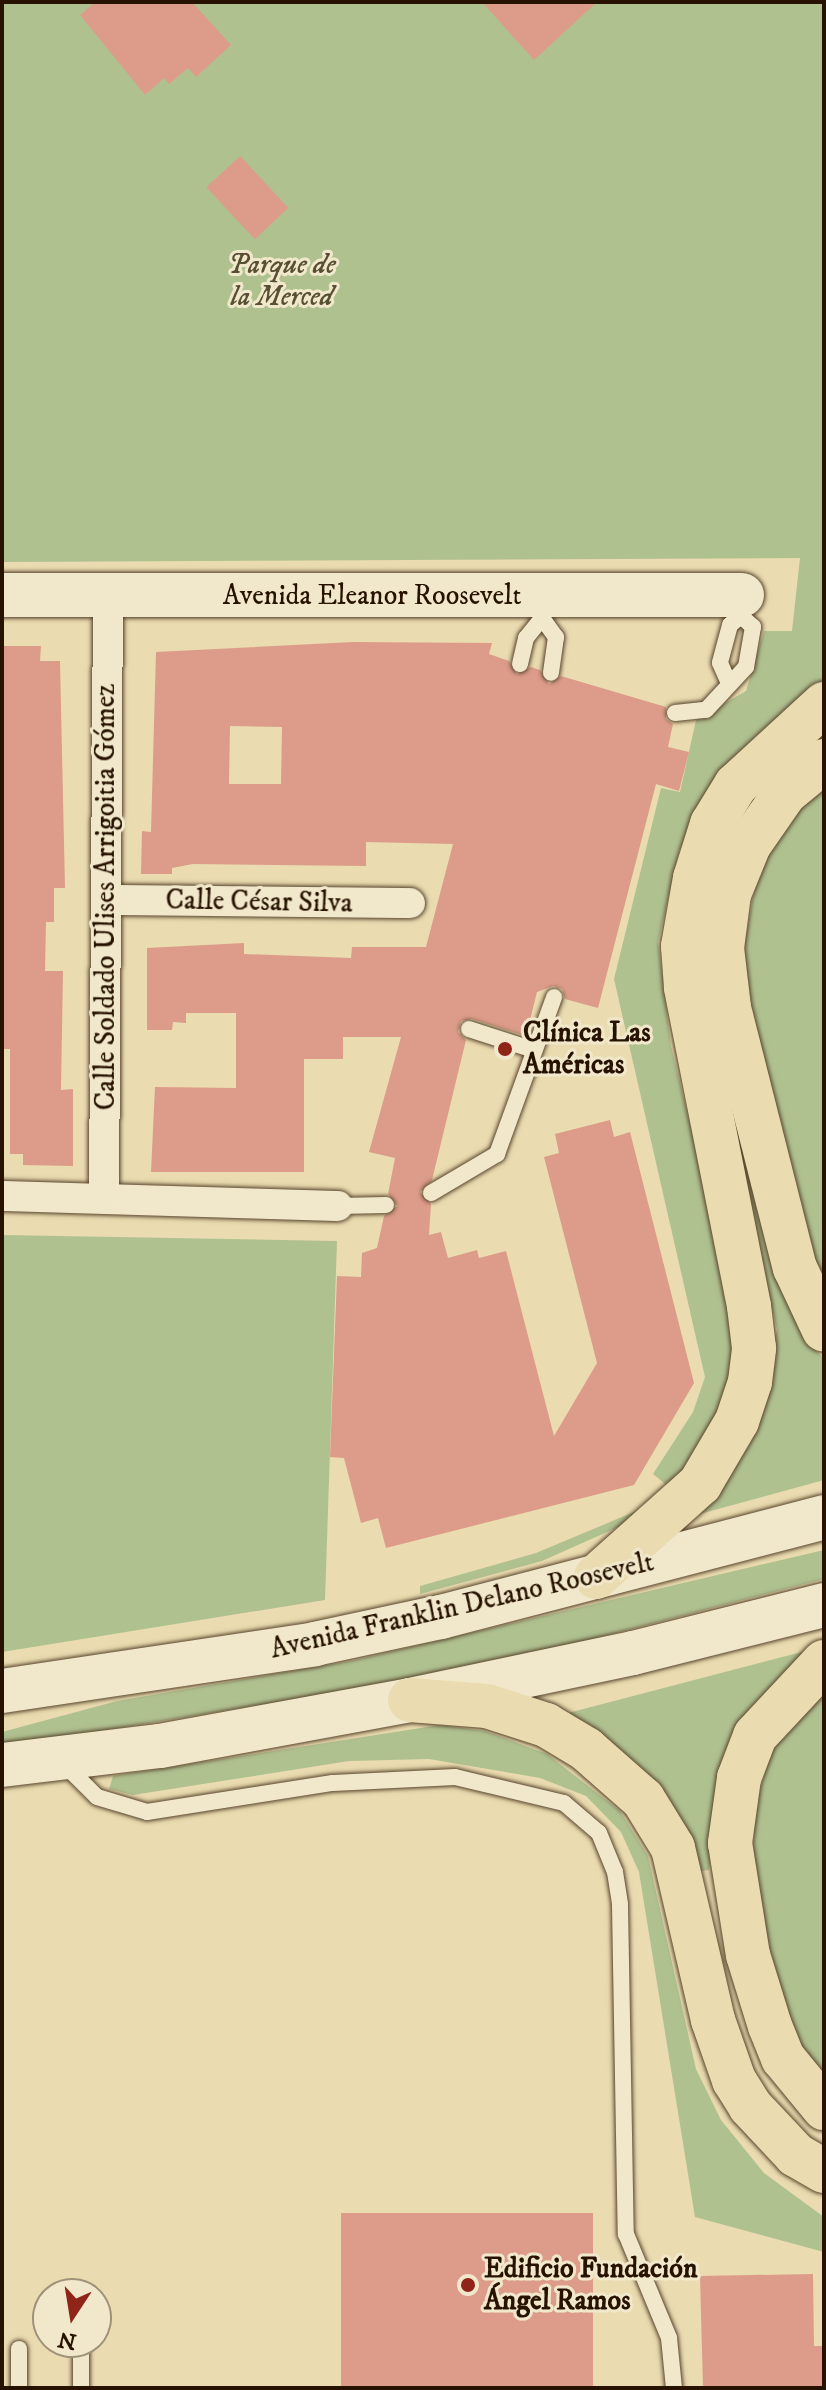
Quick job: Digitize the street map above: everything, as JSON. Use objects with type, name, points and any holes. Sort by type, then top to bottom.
[{"type":"highway","points":[[596,1577],[700,1484],[737,1421],[750,1382],[754,1348],[749,1306],[686,987],[683,946],[695,878],[712,824],[736,785],[824,704]]},
{"type":"highway","points":[[824,761],[785,793],[749,845],[729,894],[722,948],[729,1008],[795,1268],[824,1330]]},
{"type":"highway","points":[[824,1662],[755,1736],[739,1778],[730,1843],[748,1955],[770,2026],[783,2058],[824,2108]]},
{"type":"highway","points":[[410,1700],[487,1706],[546,1725],[586,1749],[643,1799],[673,1848],[713,2020],[734,2080],[750,2106],[796,2155],[824,2171]]},
{"type":"main road","name":"Avenida Eleanor Roosevelt","points":[[2,595],[543,607],[742,606]]},
{"type":"main road","name":"Avenida Franklin Delano Roosevelt","points":[[2,1691],[315,1644],[596,1577],[824,1517]]},
{"type":"main road","points":[[2,1765],[160,1746],[410,1700],[633,1653],[824,1605]]},
{"type":"street","name":"Calle Soldado Ulises Arrigoitia Gómez","points":[[104,1197],[108,597]]},
{"type":"street","name":"Calle César Silva","points":[[108,900],[410,903]]},
{"type":"street","points":[[2,1196],[338,1206]]},
{"type":"lane","points":[[728,681],[720,663],[730,625],[742,606]]},
{"type":"lane","points":[[675,713],[706,710],[728,681],[746,667],[753,627],[742,606]]},
{"type":"lane","points":[[520,664],[526,638],[543,607]]},
{"type":"lane","points":[[543,607],[556,637],[551,673]]},
{"type":"lane","points":[[431,1193],[497,1154],[554,997]]},
{"type":"lane","points":[[469,1029],[534,1050]]},
{"type":"lane","points":[[338,1206],[386,1205]]},
{"type":"lane","points":[[58,1759],[97,1797],[147,1812],[333,1783],[455,1777],[564,1803],[599,1833],[620,1905],[626,2234],[669,2338],[674,2388]]},
{"type":"lane","points":[[19,2349],[19,2388]]},
{"type":"lane","points":[[81,2358],[81,2388]]},
{"type":"green space","name":"Parque de la Merced","points":[[2,2],[824,2],[824,691],[705,798],[679,851],[658,942],[671,1046],[734,1305],[736,1394],[674,1491],[653,1474],[693,1412],[705,1377],[614,979],[661,788],[680,792],[696,720],[746,691],[764,631],[792,631],[800,558],[2,562]]},
{"type":"green space","points":[[824,732],[824,743],[732,845],[746,967],[745,942],[756,880],[777,828],[824,785],[824,1286],[811,1345],[824,1359],[824,1480],[685,1518],[767,1377],[777,1329],[718,1081],[724,841],[758,791]]},
{"type":"green space","points":[[2,1235],[337,1241],[325,1600],[2,1652]]},
{"type":"green space","points":[[641,1509],[634,1520],[542,1561],[420,1594],[420,1586],[536,1553]]},
{"type":"green space","points":[[824,1550],[824,1579],[593,1639],[358,1689],[2,1747],[2,1732],[117,1701],[351,1661]]},
{"type":"green space","points":[[813,1649],[715,1825],[709,1870],[696,1872],[549,1718]]},
{"type":"green space","points":[[824,1683],[824,2083],[795,2038],[770,1966],[753,1892],[754,1813],[772,1745]]},
{"type":"green space","points":[[440,1725],[485,1731],[547,1754],[620,1811],[648,1856],[696,2069],[721,2120],[764,2173],[824,2217],[824,2252],[695,2217],[639,1872],[621,1832],[586,1796],[540,1778],[429,1759],[349,1761],[133,1795],[109,1789],[113,1776]]},
{"type":"building","points":[[95,2],[192,2],[231,45],[196,77],[188,68],[169,84],[164,78],[145,95],[80,15]]},
{"type":"building","points":[[482,2],[597,2],[534,60]]},
{"type":"building","points":[[240,156],[288,208],[255,239],[206,187]]},
{"type":"building","name":"Clínica Las Américas","points":[[353,642],[492,643],[489,654],[509,661],[517,674],[531,667],[540,670],[549,684],[561,676],[666,707],[666,719],[673,724],[668,747],[689,752],[679,791],[656,784],[598,1008],[565,999],[562,989],[553,986],[537,992],[526,1036],[472,1019],[461,1021],[458,1032],[466,1040],[432,1180],[420,1192],[431,1204],[429,1235],[441,1232],[448,1258],[477,1250],[479,1258],[506,1251],[554,1436],[597,1363],[544,1157],[559,1153],[555,1134],[610,1120],[614,1137],[630,1132],[694,1383],[634,1485],[386,1548],[378,1518],[361,1523],[344,1458],[330,1457],[337,1276],[361,1277],[362,1253],[377,1248],[384,1216],[397,1206],[388,1194],[395,1158],[369,1152],[401,1037],[343,1037],[343,1059],[304,1059],[304,1172],[151,1172],[155,1087],[236,1088],[236,1013],[186,1013],[186,1023],[173,1022],[172,1030],[147,1030],[147,948],[244,943],[244,954],[351,958],[352,947],[426,947],[453,844],[366,842],[366,866],[193,864],[172,868],[172,874],[141,874],[142,831],[151,832],[156,652]],"holes":[[[230,726],[282,727],[281,784],[229,784]]]},
{"type":"building","points":[[2,646],[41,646],[40,661],[60,661],[65,888],[54,888],[54,922],[46,922],[45,971],[63,971],[61,1090],[73,1089],[73,1166],[23,1165],[23,1154],[10,1154],[10,1049],[2,1049]]},
{"type":"building","name":"Edificio Fundación Ángel Ramos","points":[[341,2213],[593,2213],[593,2388],[341,2388]]},
{"type":"building","points":[[813,2274],[814,2346],[824,2346],[824,2388],[703,2388],[700,2276]]},
{"type":"place","name":"Clínica Las Américas","points":[[505,1049]]},
{"type":"place","name":"Edificio Fundación Ángel Ramos","points":[[468,2285]]}]
